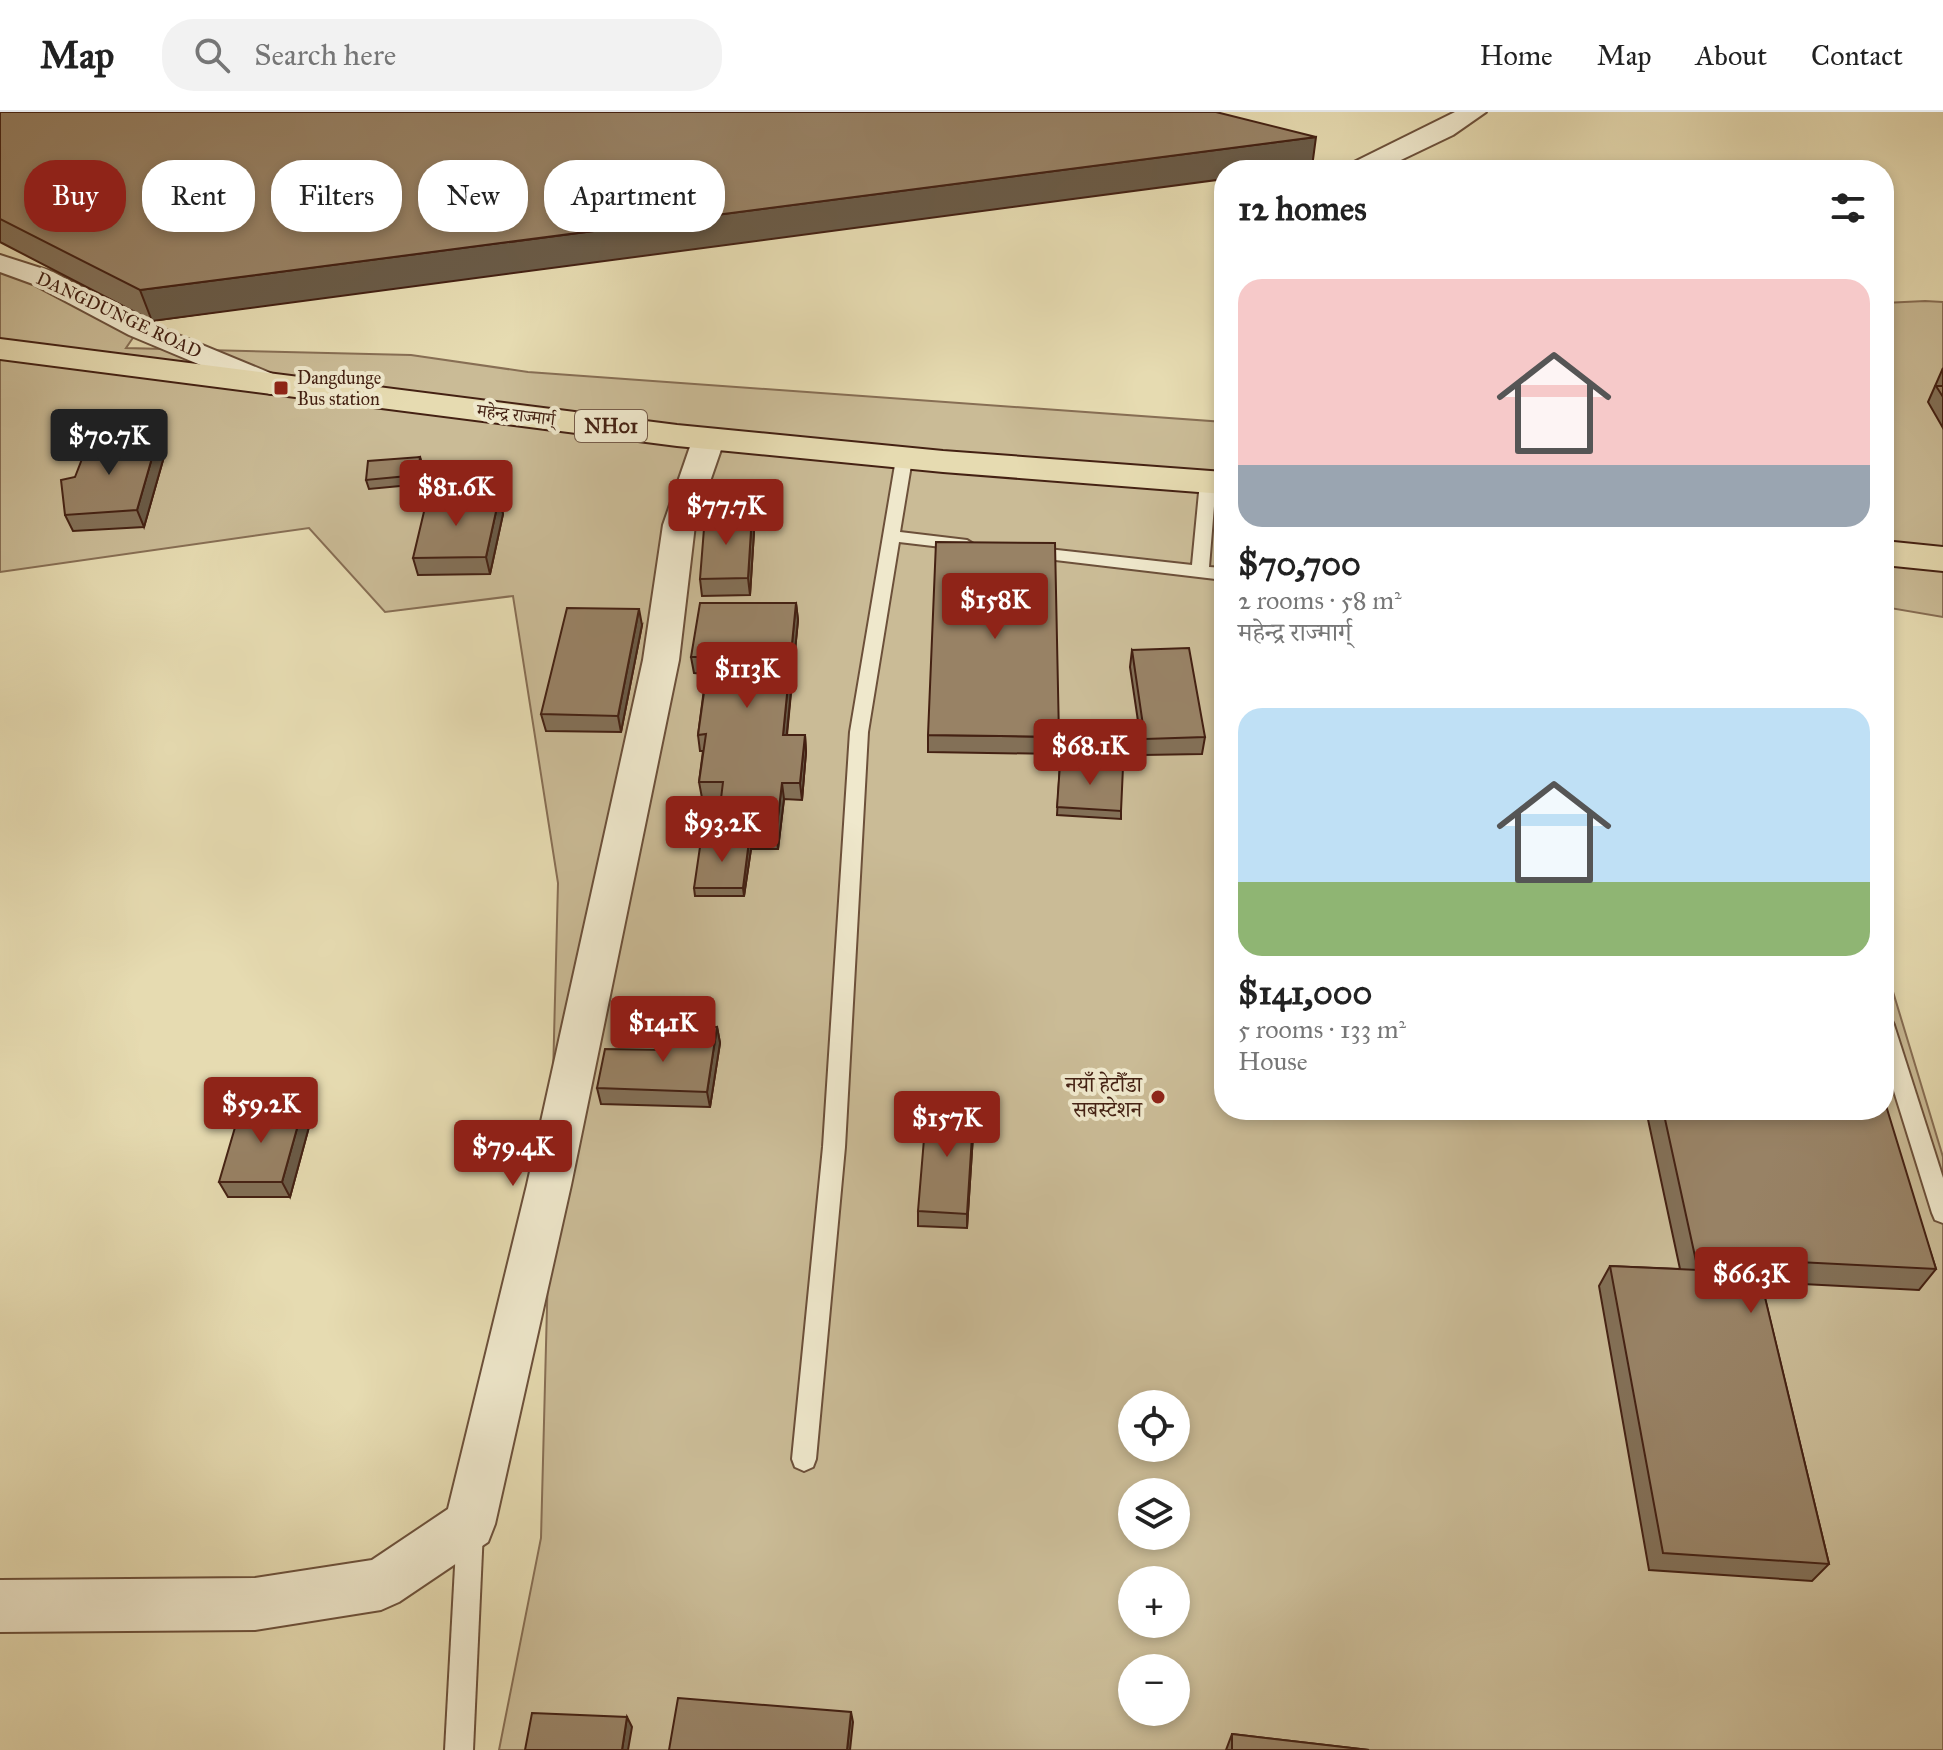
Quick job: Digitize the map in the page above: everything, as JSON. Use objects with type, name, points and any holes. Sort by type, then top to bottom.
[{"type":"highway","name":"महेन्द्र राज्मार्ग्","points":[[0,349],[281,388],[709,438],[904,459],[1214,482]]},
{"type":"highway","points":[[1894,554],[1943,559]]},
{"type":"street","points":[[1380,160],[1444,130],[1473,112]]},
{"type":"street","name":"DANGDUNGE ROAD","points":[[0,263],[43,278],[139,329],[281,388]]},
{"type":"street","points":[[0,1606],[255,1604],[381,1584],[470,1524],[549,1185],[661,660],[679,525],[709,438]]},
{"type":"lane","points":[[804,1459],[834,1147],[859,732],[904,459]]},
{"type":"lane","points":[[1200,571],[1214,493]]},
{"type":"lane","points":[[891,536],[984,547]]},
{"type":"lane","points":[[1014,550],[1214,573]]},
{"type":"lane","points":[[1894,1057],[1943,1213]]},
{"type":"lane","points":[[459,1750],[470,1524]]},
{"type":"shaded area","points":[[0,266],[139,329],[126,348],[411,355],[528,372],[1214,421],[1214,1120],[1894,1120],[1894,995],[1943,1157],[1943,1750],[499,1750],[541,1538],[558,883],[513,596],[385,612],[309,528],[0,572]]},
{"type":"shaded area","points":[[1943,302],[1943,617],[1894,609],[1894,303]]},
{"type":"building","points":[[0,112],[1216,112],[1316,137],[725,214],[725,160],[544,160],[544,232],[586,232],[140,290],[26,232],[126,232],[126,160],[24,160],[24,231],[0,219]]},
{"type":"building","points":[[158,437],[137,510],[65,515],[61,480],[75,477],[89,441]]},
{"type":"building","points":[[420,457],[418,475],[366,480],[368,461]]},
{"type":"building","points":[[499,498],[486,557],[413,558],[427,499]]},
{"type":"building","points":[[752,515],[748,578],[700,579],[705,516]]},
{"type":"building","points":[[936,542],[1055,543],[1059,737],[928,735]]},
{"type":"building","points":[[700,603],[796,603],[783,735],[805,735],[800,783],[782,783],[776,833],[717,832],[723,782],[699,782],[706,734],[698,735],[709,657],[691,657]]},
{"type":"building","points":[[567,608],[639,609],[618,716],[541,714]]},
{"type":"building","points":[[1189,648],[1205,737],[1145,739],[1132,650]]},
{"type":"building","points":[[1060,764],[1123,767],[1121,811],[1057,807]]},
{"type":"building","points":[[701,840],[749,841],[743,888],[694,888]]},
{"type":"building","points":[[672,1026],[717,1027],[707,1092],[597,1088],[605,1049],[668,1050]]},
{"type":"building","points":[[927,1103],[974,1105],[967,1214],[918,1211]]},
{"type":"building","points":[[241,1107],[303,1107],[282,1182],[219,1182]]},
{"type":"building","points":[[1665,1120],[1890,1120],[1936,1269],[1756,1260],[1829,1564],[1663,1553],[1610,1266],[1698,1270]]},
{"type":"building","points":[[678,1698],[851,1712],[847,1750],[669,1750]]},
{"type":"building","points":[[532,1713],[627,1717],[622,1750],[525,1750]]},
{"type":"building","points":[[1232,1734],[1369,1750],[1232,1750]]},
{"type":"place","name":"Dangdunge Bus station","points":[[281,388]]},
{"type":"place","name":"नयाँ हेटौँडा सबस्टेशन","points":[[1158,1097]]}]
